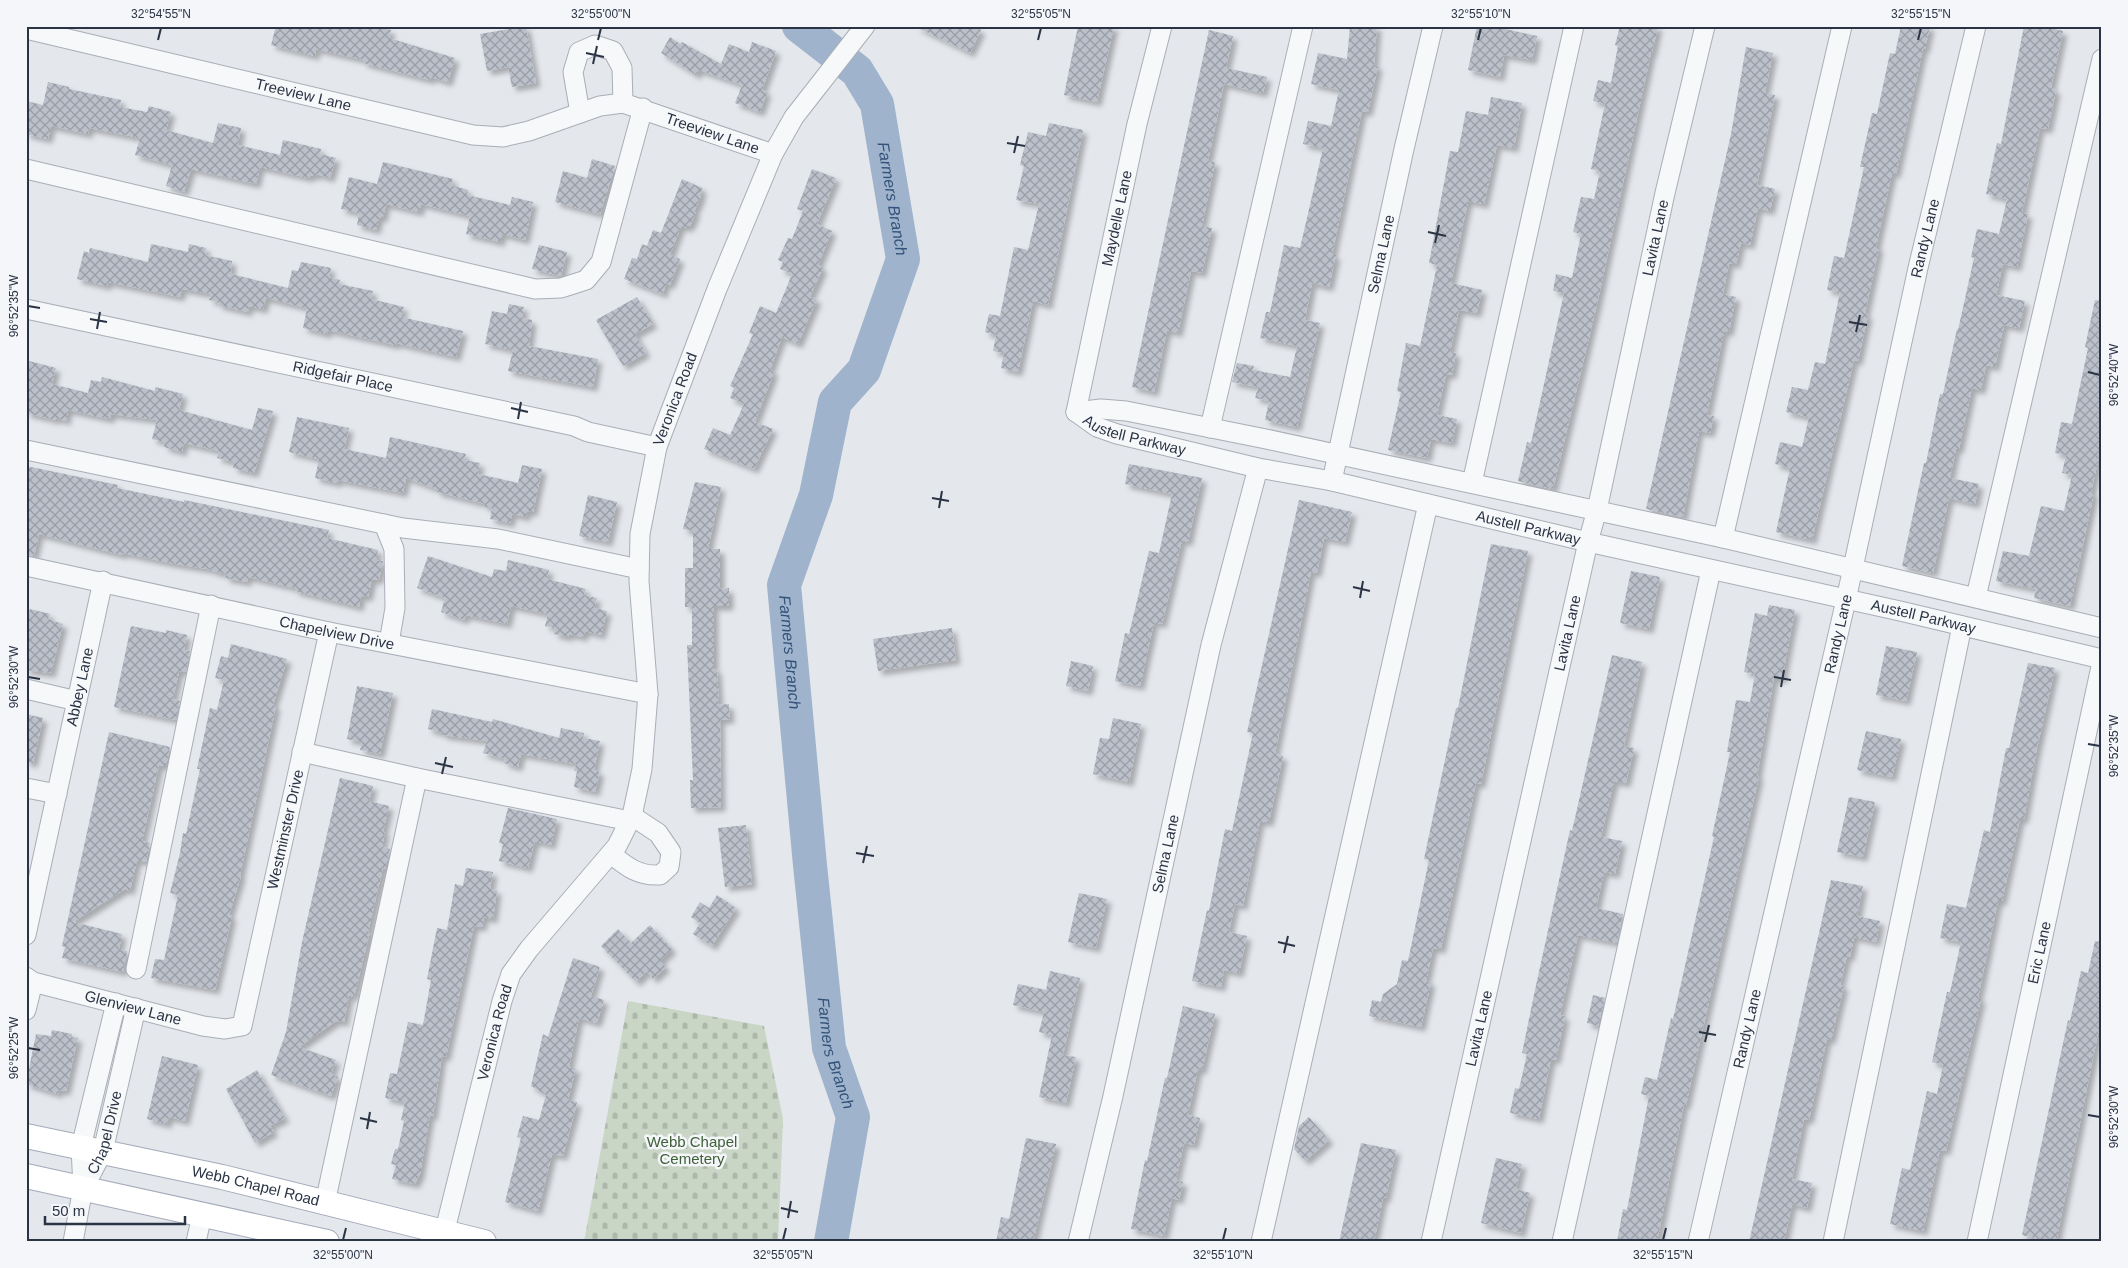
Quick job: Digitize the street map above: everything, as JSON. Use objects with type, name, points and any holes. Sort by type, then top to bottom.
[{"type":"main road","name":"Webb Chapel Road","points":[[26,1136],[222,1177],[325,1203],[443,1237],[484,1242]]},
{"type":"main road","points":[[26,1176],[322,1241]]},
{"type":"street","name":"Veronica Road","points":[[443,1237],[502,1001],[511,974],[529,949],[611,854],[631,819],[642,769],[648,694],[639,569],[640,534],[657,447],[717,289],[773,154],[794,117],[866,26]]},
{"type":"street","name":"Maydelle Lane","points":[[1076,412],[1137,124],[1162,26]]},
{"type":"street","points":[[1210,428],[1303,26]]},
{"type":"street","name":"Selma Lane","points":[[1332,481],[1336,454],[1433,26]]},
{"type":"street","points":[[1472,483],[1574,26]]},
{"type":"street","name":"Lavita Lane","points":[[1431,1242],[1588,542],[1597,510],[1665,193],[1705,26]]},
{"type":"street","points":[[1723,538],[1842,26]]},
{"type":"street","name":"Randy Lane","points":[[1698,1242],[1846,600],[1918,268],[1976,26]]},
{"type":"street","name":"Treeview Lane","points":[[26,29],[473,135],[503,137],[530,131],[600,106],[623,103],[643,108],[773,154]]},
{"type":"street","points":[[580,113],[573,72],[579,52],[595,45],[613,51],[622,68],[623,103]]},
{"type":"street","points":[[1976,597],[2102,59]]},
{"type":"street","points":[[26,169],[535,289],[560,288],[586,280],[601,262],[643,108]]},
{"type":"street","name":"Ridgefair Place","points":[[26,309],[574,426],[588,432],[657,447]]},
{"type":"street","name":"Austell Parkway","points":[[1076,412],[1101,409],[1126,412],[1336,454],[1723,538],[2102,628]]},
{"type":"street","name":"Austell Parkway","points":[[1076,412],[1097,427],[1117,434],[1258,468],[1332,481],[1588,542],[1900,611],[2102,660]]},
{"type":"street","points":[[26,450],[384,524],[498,539],[639,569]]},
{"type":"street","name":"Selma Lane","points":[[1078,1242],[1113,1096],[1210,645],[1258,468]]},
{"type":"street","points":[[1261,1242],[1428,504]]},
{"type":"street","points":[[384,524],[394,548],[395,608],[389,643]]},
{"type":"street","name":"Chapelview Drive","points":[[26,566],[103,581],[329,632],[648,694]]},
{"type":"street","points":[[1562,1242],[1712,570]]},
{"type":"street","name":"Abbey Lane","points":[[26,935],[34,862],[57,794],[103,581]]},
{"type":"street","points":[[136,969],[211,605]]},
{"type":"street","points":[[1833,1242],[1962,626]]},
{"type":"street","name":"Westminster Drive","points":[[242,1026],[329,632]]},
{"type":"street","name":"Eric Lane","points":[[1977,1242],[2102,660]]},
{"type":"street","points":[[26,689],[77,701]]},
{"type":"street","points":[[302,752],[417,778],[631,819],[658,833],[671,852],[669,867],[660,875],[647,876],[628,868],[611,854]]},
{"type":"street","points":[[325,1203],[417,778]]},
{"type":"street","points":[[26,788],[57,794]]},
{"type":"street","points":[[26,1010],[30,979]]},
{"type":"street","name":"Glenview Lane","points":[[30,979],[203,1026],[224,1029],[242,1026]]},
{"type":"street","name":"Chapel Drive","points":[[73,1242],[92,1149],[116,1003]]},
{"type":"street","name":"Chapel Drive","points":[[92,1149],[136,1008]]},
{"type":"street","points":[[196,1242],[202,1215]]},
{"type":"green space","name":"Webb Chapel Cemetery","points":[[628,1001],[764,1026],[783,1119],[778,1242],[584,1242]]},
{"type":"building","points":[[276,26],[373,26],[391,30],[389,38],[455,58],[448,82],[431,77],[430,80],[363,63],[364,60],[316,49],[315,56],[271,45]]},
{"type":"building","points":[[526,26],[536,83],[512,87],[508,67],[487,71],[480,34]]},
{"type":"building","points":[[914,26],[972,26],[981,30],[970,53]]},
{"type":"building","points":[[1078,26],[1114,26],[1097,102],[1064,95]]},
{"type":"building","points":[[1350,26],[1377,26],[1374,65],[1378,66],[1368,112],[1362,111],[1332,255],[1336,255],[1329,287],[1312,283],[1305,320],[1320,323],[1297,427],[1265,420],[1269,401],[1255,398],[1258,387],[1232,382],[1237,363],[1254,366],[1253,370],[1290,377],[1297,346],[1260,338],[1266,312],[1270,312],[1284,245],[1300,248],[1323,148],[1303,144],[1308,121],[1331,126],[1339,90],[1311,84],[1318,53],[1347,59]]},
{"type":"building","points":[[1477,26],[1492,26],[1537,36],[1532,60],[1504,55],[1500,77],[1468,70]]},
{"type":"building","points":[[1620,26],[1658,26],[1598,300],[1553,489],[1518,481],[1527,442],[1531,443],[1564,293],[1553,291],[1556,274],[1572,278],[1581,234],[1573,232],[1581,197],[1594,199],[1600,171],[1591,169],[1605,104],[1593,101],[1598,80],[1611,83],[1618,46],[1615,45]]},
{"type":"building","points":[[1901,26],[1930,26],[1925,49],[1923,49],[1896,174],[1892,173],[1876,247],[1879,247],[1865,314],[1868,315],[1858,361],[1854,360],[1812,540],[1776,532],[1790,468],[1775,464],[1780,442],[1802,447],[1809,417],[1786,412],[1792,387],[1808,390],[1815,362],[1825,364],[1840,292],[1827,290],[1834,256],[1844,258],[1864,167],[1860,167],[1872,113],[1877,114],[1890,53],[1895,54]]},
{"type":"building","points":[[2024,26],[2042,26],[2063,31],[2051,88],[2056,90],[2048,129],[2040,128],[2022,213],[2028,214],[2017,267],[2003,264],[1996,295],[2025,301],[2019,328],[2004,325],[1995,367],[1986,365],[1981,390],[1972,388],[1959,449],[1956,449],[1950,478],[1979,484],[1975,504],[1949,498],[1933,573],[1902,566],[1940,394],[1943,394],[1958,330],[1974,258],[1971,257],[1977,229],[1999,234],[2007,199],[1986,194],[1997,143],[2001,144]]},
{"type":"building","points":[[1209,30],[1233,36],[1226,68],[1267,77],[1263,93],[1224,84],[1208,161],[1215,162],[1202,226],[1212,228],[1202,273],[1191,271],[1178,333],[1167,330],[1154,392],[1132,387]]},
{"type":"building","points":[[670,37],[680,44],[682,42],[721,64],[729,44],[749,52],[752,42],[776,51],[762,90],[767,92],[760,112],[735,103],[742,85],[699,70],[696,75],[661,53]]},
{"type":"building","points":[[1746,47],[1773,53],[1765,93],[1775,95],[1757,185],[1775,189],[1770,211],[1758,208],[1750,245],[1741,243],[1736,264],[1729,263],[1723,294],[1736,297],[1729,332],[1724,331],[1707,415],[1714,416],[1710,433],[1699,431],[1683,517],[1646,509],[1731,134]]},
{"type":"building","points":[[48,82],[69,87],[69,89],[121,100],[120,107],[147,112],[149,106],[171,112],[166,130],[213,143],[218,123],[241,128],[238,145],[280,155],[283,140],[321,149],[320,154],[336,158],[330,178],[316,174],[315,176],[310,175],[309,178],[260,167],[256,184],[191,169],[184,192],[166,186],[172,165],[135,155],[140,138],[89,128],[88,134],[51,126],[48,139],[26,134],[26,101],[43,105]]},
{"type":"building","points":[[1491,97],[1522,103],[1514,148],[1497,145],[1484,204],[1468,201],[1451,283],[1482,290],[1477,313],[1459,310],[1450,352],[1456,353],[1452,375],[1446,374],[1437,415],[1457,419],[1452,443],[1431,439],[1427,458],[1388,450],[1401,392],[1397,391],[1406,343],[1420,346],[1437,265],[1429,263],[1450,151],[1458,152],[1466,111],[1488,115]]},
{"type":"building","points":[[1049,123],[1083,130],[1048,305],[1033,301],[1018,372],[1001,368],[1004,353],[993,351],[996,335],[985,332],[989,314],[1000,316],[1014,247],[1028,250],[1039,204],[1016,200],[1024,166],[1020,165],[1028,132],[1046,136]]},
{"type":"building","points":[[592,159],[615,166],[600,214],[555,202],[563,171],[587,178]]},
{"type":"building","points":[[383,162],[453,179],[451,185],[468,190],[467,195],[510,205],[512,197],[533,202],[525,240],[502,234],[500,242],[466,234],[470,216],[421,204],[419,212],[386,204],[383,218],[379,217],[376,230],[357,225],[359,213],[341,209],[349,177],[377,184]]},
{"type":"building","points":[[812,169],[836,178],[817,224],[832,231],[818,265],[823,268],[810,297],[817,299],[798,344],[782,337],[770,370],[774,372],[755,422],[773,429],[754,469],[704,449],[713,428],[730,435],[744,404],[730,398],[734,388],[730,386],[753,334],[749,333],[760,306],[776,313],[792,274],[780,269],[783,262],[778,260],[788,238],[792,239],[803,211],[797,209]]},
{"type":"building","points":[[682,179],[702,188],[700,199],[694,212],[696,212],[690,226],[688,228],[681,226],[670,255],[680,259],[670,285],[666,283],[663,294],[624,279],[632,258],[637,259],[642,244],[647,246],[653,230],[661,233]]},
{"type":"building","points":[[151,244],[188,252],[189,244],[206,248],[205,255],[232,261],[231,274],[288,288],[292,270],[298,271],[301,262],[331,268],[329,277],[340,280],[339,284],[373,291],[371,299],[404,307],[401,317],[463,331],[456,357],[328,330],[327,334],[303,328],[307,308],[266,298],[263,309],[249,306],[248,312],[218,305],[219,302],[209,300],[211,294],[182,289],[180,297],[108,282],[107,286],[77,279],[84,251],[89,253],[90,248],[148,262]]},
{"type":"building","points":[[539,245],[567,252],[561,276],[532,269]]},
{"type":"building","points":[[637,297],[653,324],[635,334],[646,353],[623,366],[596,320]]},
{"type":"building","points":[[2095,300],[2102,301],[2102,443],[2091,493],[2094,493],[2070,606],[2034,598],[2036,589],[1996,581],[2003,551],[2029,556],[2041,506],[2064,511],[2072,475],[2062,473],[2066,455],[2055,453],[2061,422],[2072,424],[2088,348],[2085,347]]},
{"type":"building","points":[[509,304],[524,307],[522,318],[532,320],[529,346],[598,359],[593,387],[508,371],[513,350],[485,344],[492,311],[507,314]]},
{"type":"building","points":[[29,361],[56,368],[52,384],[88,393],[91,380],[101,382],[102,377],[155,391],[155,387],[183,394],[179,410],[252,430],[258,408],[273,411],[254,473],[233,468],[234,462],[217,458],[219,451],[184,443],[182,452],[164,447],[165,442],[152,439],[157,420],[111,414],[110,419],[68,410],[66,421],[26,413],[26,372]]},
{"type":"building","points":[[297,417],[349,428],[344,449],[386,458],[390,437],[466,454],[464,460],[480,463],[478,474],[518,483],[522,465],[542,469],[533,512],[527,511],[526,517],[512,514],[510,523],[490,519],[492,508],[484,507],[485,504],[437,492],[437,489],[406,478],[403,493],[338,480],[337,483],[315,478],[319,459],[289,452]]},
{"type":"building","points":[[1129,464],[1202,478],[1188,542],[1182,540],[1162,624],[1154,622],[1140,686],[1115,681],[1125,633],[1129,634],[1149,551],[1159,553],[1172,494],[1125,484]]},
{"type":"building","points":[[26,466],[118,485],[117,488],[329,530],[327,538],[378,550],[376,560],[383,561],[379,580],[372,579],[368,597],[361,596],[359,607],[295,591],[295,588],[248,577],[247,582],[225,578],[226,574],[213,570],[123,553],[122,555],[39,534],[34,556],[26,555]]},
{"type":"building","points":[[695,482],[721,487],[708,549],[720,549],[720,589],[729,588],[729,606],[714,606],[714,670],[717,669],[719,705],[729,704],[730,719],[720,720],[721,807],[691,808],[690,780],[693,780],[687,645],[692,645],[692,607],[685,607],[685,568],[693,568],[693,531],[683,529]]},
{"type":"building","points":[[588,495],[617,502],[608,542],[579,536]]},
{"type":"building","points":[[1299,500],[1352,512],[1345,542],[1324,538],[1317,573],[1311,572],[1275,754],[1283,756],[1269,822],[1260,821],[1243,906],[1235,904],[1229,932],[1247,936],[1239,973],[1224,970],[1221,987],[1192,981],[1207,910],[1209,911],[1225,829],[1232,831],[1253,733],[1247,732]]},
{"type":"building","points":[[1491,544],[1528,551],[1481,784],[1476,783],[1441,949],[1433,948],[1426,981],[1431,982],[1421,1027],[1369,1016],[1372,1000],[1381,1002],[1383,994],[1397,984],[1402,960],[1408,961],[1429,860],[1424,859],[1456,708],[1458,708]]},
{"type":"building","points":[[428,556],[492,577],[494,569],[506,571],[508,560],[549,570],[547,579],[586,589],[584,595],[597,598],[594,608],[607,611],[601,635],[585,631],[583,637],[569,634],[568,637],[554,634],[555,628],[545,626],[548,614],[511,606],[507,624],[466,615],[464,620],[441,612],[445,598],[417,588]]},
{"type":"building","points":[[1631,571],[1660,577],[1649,629],[1620,623]]},
{"type":"building","points":[[1769,605],[1795,610],[1782,679],[1774,678],[1757,776],[1759,776],[1686,1105],[1684,1104],[1657,1242],[1617,1242],[1623,1209],[1627,1210],[1649,1096],[1641,1094],[1645,1077],[1657,1080],[1671,1018],[1673,1019],[1714,837],[1712,836],[1730,752],[1727,752],[1736,700],[1750,702],[1755,674],[1744,672],[1755,613],[1767,616]]},
{"type":"building","points":[[30,609],[50,614],[48,619],[63,624],[51,673],[26,670],[26,623]]},
{"type":"building","points":[[131,626],[166,633],[166,630],[187,635],[184,650],[190,651],[186,672],[179,671],[173,699],[180,701],[176,720],[114,707]]},
{"type":"building","points":[[952,628],[956,660],[878,671],[873,639]]},
{"type":"building","points":[[231,644],[287,659],[273,705],[276,706],[241,876],[229,915],[232,916],[215,990],[151,978],[155,959],[164,960],[178,895],[170,893],[183,833],[186,834],[200,769],[197,769],[210,708],[217,710],[224,680],[215,678],[221,656],[228,658]]},
{"type":"building","points":[[1886,646],[1917,652],[1906,701],[1876,695]]},
{"type":"building","points":[[1612,655],[1642,662],[1624,746],[1634,748],[1626,783],[1614,781],[1601,837],[1622,841],[1615,874],[1604,872],[1596,908],[1623,914],[1617,943],[1578,935],[1560,1015],[1565,1016],[1556,1060],[1551,1059],[1539,1119],[1510,1113],[1515,1088],[1519,1089],[1527,1054],[1522,1053],[1535,990],[1570,830],[1572,831]]},
{"type":"building","points":[[1071,661],[1093,666],[1088,691],[1066,686]]},
{"type":"building","points":[[2028,663],[2055,668],[2036,753],[2024,819],[2020,819],[2002,901],[1998,901],[1978,998],[1981,999],[1946,1151],[1940,1150],[1923,1231],[1890,1224],[1902,1168],[1910,1170],[1927,1091],[1937,1094],[1943,1065],[1932,1062],[1947,992],[1950,992],[1961,942],[1940,938],[1947,904],[1966,908],[1984,830],[1990,832],[2006,748],[2009,748]]},
{"type":"building","points":[[357,686],[393,693],[380,754],[360,750],[362,742],[347,739]]},
{"type":"building","points":[[432,709],[492,722],[493,719],[559,738],[561,728],[584,733],[583,738],[600,741],[594,770],[600,772],[595,792],[574,787],[577,771],[574,771],[576,764],[521,754],[518,767],[504,763],[505,759],[483,753],[487,741],[443,735],[443,733],[428,729]]},
{"type":"building","points":[[26,714],[43,718],[33,763],[26,762]]},
{"type":"building","points":[[1113,718],[1141,724],[1129,782],[1093,774],[1100,738],[1109,739]]},
{"type":"building","points":[[1866,731],[1901,739],[1892,777],[1857,770]]},
{"type":"building","points":[[109,732],[170,747],[166,766],[159,765],[142,841],[150,843],[146,862],[137,860],[130,891],[125,889],[73,922],[122,934],[119,949],[127,951],[123,972],[62,958],[65,947],[62,946]]},
{"type":"building","points":[[340,778],[373,786],[369,801],[389,806],[383,832],[385,832],[382,847],[390,849],[385,869],[383,868],[354,997],[349,995],[344,1022],[336,1021],[299,1047],[336,1060],[331,1074],[338,1077],[331,1096],[271,1075],[286,1032],[302,942]]},
{"type":"building","points":[[1849,797],[1875,802],[1863,857],[1837,852]]},
{"type":"building","points":[[508,808],[557,819],[551,845],[535,841],[528,868],[499,861],[503,844],[499,843]]},
{"type":"building","points":[[746,825],[752,884],[725,887],[718,828]]},
{"type":"building","points":[[466,868],[493,872],[490,889],[497,890],[493,919],[484,917],[482,927],[474,926],[446,1057],[442,1056],[433,1116],[430,1115],[420,1174],[415,1184],[392,1179],[396,1165],[391,1164],[395,1149],[398,1149],[404,1121],[401,1120],[405,1102],[385,1098],[390,1073],[397,1074],[408,1022],[423,1025],[431,980],[427,979],[437,928],[447,930],[455,884],[463,886]]},
{"type":"building","points":[[1831,880],[1863,886],[1857,916],[1880,921],[1876,942],[1854,937],[1850,957],[1847,956],[1840,985],[1844,986],[1831,1040],[1827,1039],[1809,1120],[1804,1119],[1792,1179],[1812,1183],[1807,1208],[1792,1204],[1784,1242],[1749,1242]]},
{"type":"building","points":[[1079,893],[1107,899],[1096,948],[1068,942]]},
{"type":"building","points":[[717,895],[736,908],[712,946],[693,934],[700,923],[691,917],[700,902],[709,908]]},
{"type":"building","points":[[650,925],[672,949],[660,961],[666,967],[653,979],[647,971],[636,982],[601,946],[618,929],[631,943]]},
{"type":"building","points":[[2095,941],[2102,942],[2102,1014],[2056,1242],[2051,1242],[2022,1235],[2068,1020],[2070,1021],[2081,971],[2088,973]]},
{"type":"building","points":[[573,958],[600,967],[591,996],[604,1000],[597,1023],[579,1018],[569,1067],[576,1068],[568,1100],[577,1102],[563,1156],[552,1154],[538,1211],[505,1202],[521,1138],[517,1137],[523,1116],[539,1120],[546,1095],[531,1086],[543,1034],[548,1037]]},
{"type":"building","points":[[1050,971],[1080,978],[1063,1055],[1076,1057],[1066,1103],[1039,1097],[1052,1035],[1039,1032],[1044,1012],[1013,1005],[1018,984],[1046,990]]},
{"type":"building","points":[[1593,995],[1605,998],[1598,1026],[1587,1023]]},
{"type":"building","points":[[1183,1006],[1215,1014],[1202,1070],[1198,1069],[1188,1115],[1200,1118],[1194,1145],[1184,1143],[1176,1180],[1183,1182],[1179,1200],[1172,1198],[1164,1236],[1131,1229],[1145,1160],[1147,1161]]},
{"type":"building","points":[[52,1030],[72,1034],[72,1037],[78,1038],[66,1091],[59,1090],[58,1094],[26,1084],[36,1034],[51,1036]]},
{"type":"building","points":[[162,1056],[198,1065],[185,1121],[169,1117],[167,1124],[147,1119]]},
{"type":"building","points":[[257,1070],[285,1118],[270,1126],[274,1132],[255,1143],[226,1089]]},
{"type":"building","points":[[1309,1117],[1329,1140],[1305,1161],[1294,1149],[1299,1126]]},
{"type":"building","points":[[1026,1138],[1056,1144],[1033,1242],[996,1242],[1001,1217],[1009,1219]]},
{"type":"building","points":[[1361,1143],[1396,1150],[1386,1198],[1383,1198],[1374,1242],[1339,1242]]},
{"type":"building","points":[[1496,1158],[1522,1164],[1516,1189],[1530,1193],[1521,1233],[1481,1223]]},
{"type":"waterway","name":"Farmers Branch","points":[[799,26],[857,71],[877,104],[903,259],[864,370],[835,402],[816,495],[784,585],[829,1048],[853,1117],[831,1242]]}]
